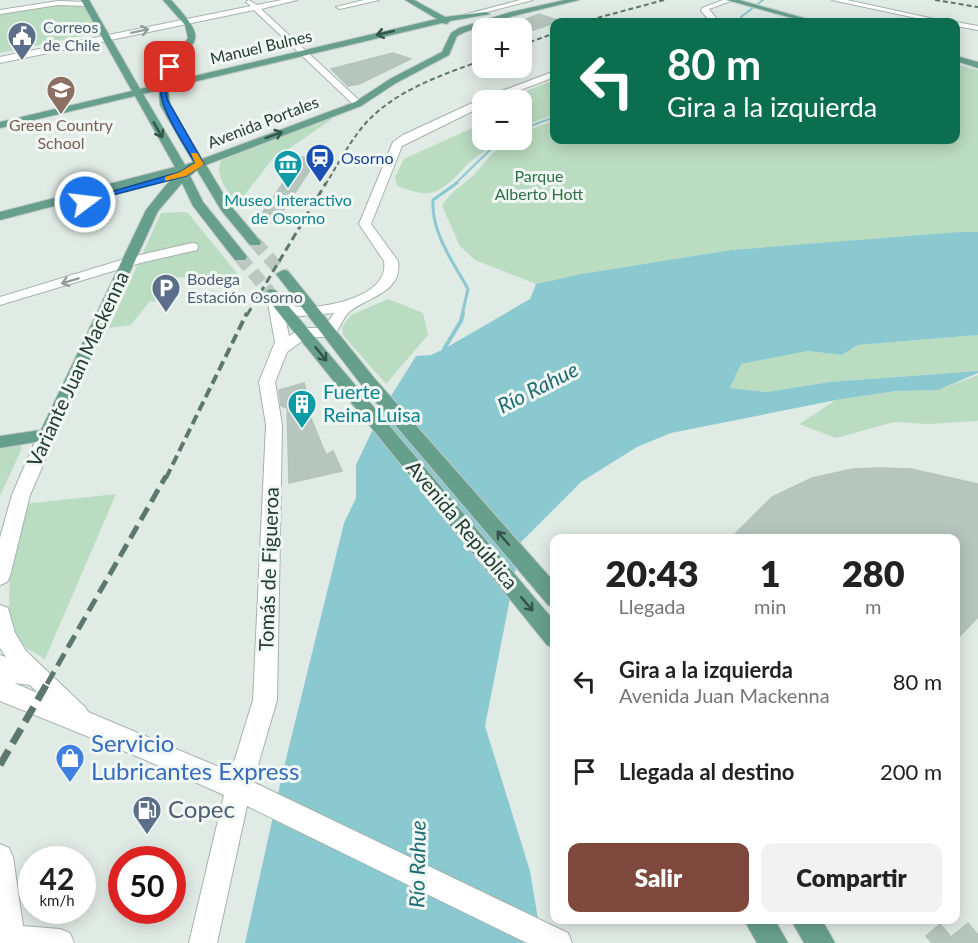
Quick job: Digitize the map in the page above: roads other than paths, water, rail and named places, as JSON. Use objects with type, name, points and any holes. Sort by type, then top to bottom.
[{"type":"main road","points":[[167,0],[192,31],[191,44],[170,67],[163,86],[165,105],[225,207],[255,242]]},
{"type":"main road","points":[[410,0],[442,20]]},
{"type":"main road","points":[[418,0],[442,20],[454,35]]},
{"type":"main road","points":[[460,17],[498,13],[561,0]]},
{"type":"main road","name":"Avenida Portales","points":[[182,171],[358,104],[393,81],[448,52],[454,35],[479,23],[575,0]]},
{"type":"main road","points":[[727,0],[799,18]]},
{"type":"main road","points":[[86,2],[182,171],[197,202],[240,257]]},
{"type":"main road","name":"Manuel Bulnes","points":[[0,125],[460,17]]},
{"type":"main road","points":[[418,26],[434,33],[431,28],[442,20]]},
{"type":"main road","points":[[960,59],[976,63]]},
{"type":"main road","points":[[5,219],[182,171]]},
{"type":"main road","name":"Variante Juan Mackenna","points":[[47,435],[152,210],[182,171]]},
{"type":"main road","points":[[152,210],[176,200],[197,202]]},
{"type":"main road","name":"Avenida República","points":[[282,274],[379,395],[550,592]]},
{"type":"main road","name":"Avenida República","points":[[272,295],[550,632]]},
{"type":"main road","points":[[0,442],[47,435]]},
{"type":"main road","points":[[761,924],[774,943]]},
{"type":"main road","points":[[809,924],[821,943]]},
{"type":"street","points":[[0,12],[61,0]]},
{"type":"street","points":[[247,0],[306,52],[358,104]]},
{"type":"street","points":[[0,60],[293,0]]},
{"type":"street","points":[[340,7],[375,0]]},
{"type":"street","name":"Manuel Bulnes","points":[[460,17],[529,0]]},
{"type":"street","points":[[711,18],[705,11],[706,8],[727,0]]},
{"type":"street","points":[[836,0],[924,18]]},
{"type":"street","points":[[0,12],[58,3],[86,2]]},
{"type":"street","points":[[176,11],[191,9]]},
{"type":"street","points":[[960,25],[978,28]]},
{"type":"street","points":[[0,54],[88,36],[94,34],[100,27]]},
{"type":"street","points":[[513,90],[550,76]]},
{"type":"street","points":[[303,333],[329,333],[342,311],[354,302],[378,291],[391,272],[390,259],[368,232],[365,224],[400,141],[472,107]]},
{"type":"street","points":[[0,302],[126,264],[192,247]]},
{"type":"street","points":[[272,295],[290,310],[312,311],[354,302]]},
{"type":"street","points":[[272,295],[284,342],[282,348]]},
{"type":"street","points":[[301,297],[320,303],[354,302]]},
{"type":"street","name":"Tomás de Figueroa","points":[[203,943],[238,789],[265,700],[274,424],[267,390],[269,376],[282,348],[303,333]]},
{"type":"street","name":"Variante Juan Mackenna","points":[[0,576],[21,495],[47,435]]},
{"type":"street","points":[[0,615],[11,648],[27,668],[82,720]]},
{"type":"street","points":[[0,666],[9,671],[38,676]]},
{"type":"street","points":[[3,692],[82,720],[238,789],[558,943]]},
{"type":"street","points":[[0,857],[10,940],[60,943]]},
{"type":"water","name":"Río Rahue","points":[[978,232],[978,335],[858,345],[842,355],[808,351],[741,364],[730,388],[767,392],[829,382],[978,371],[978,373],[938,390],[896,391],[836,400],[671,433],[637,447],[581,482],[521,542],[485,726],[530,871],[542,943],[245,943],[283,771],[344,523],[356,498],[356,465],[381,412],[416,356],[431,355],[444,349],[530,299],[536,284],[581,274],[731,250]]},
{"type":"waterway","points":[[741,18],[763,0]]},
{"type":"waterway","points":[[532,125],[550,119]]},
{"type":"waterway","points":[[454,185],[490,150]]},
{"type":"waterway","points":[[457,183],[433,200],[433,212],[439,235],[468,289],[462,315]]},
{"type":"waterway","points":[[444,349],[461,321],[463,313]]},
{"type":"tunnel","points":[[255,242],[283,274]]},
{"type":"tunnel","points":[[240,257],[270,293]]},
{"type":"railway","points":[[597,18],[664,0]]},
{"type":"railway","points":[[935,0],[978,7]]},
{"type":"railway","points":[[532,41],[550,35]]},
{"type":"railway","points":[[325,185],[348,146],[383,107],[414,88],[472,64]]},
{"type":"railway","points":[[247,315],[326,183]]},
{"type":"railway","points":[[166,478],[247,313]]},
{"type":"railway","points":[[47,684],[166,476]]},
{"type":"railway","points":[[0,765],[48,682]]},
{"type":"place","name":"Correos de Chile","points":[[22,62]]},
{"type":"place","name":"Green Country School","points":[[61,116]]},
{"type":"place","name":"Osorno","points":[[320,184]]},
{"type":"place","name":"Museo Interactivo de Osorno","points":[[288,190]]},
{"type":"place","name":"Bodega Estación Osorno","points":[[166,314]]},
{"type":"place","name":"Fuerte Reina Luisa","points":[[302,430]]},
{"type":"place","name":"Servicio Lubricantes Express","points":[[70,784]]},
{"type":"place","name":"Copec","points":[[147,836]]},
{"type":"park label","name":"Parque Alberto Hott","points":[[539,185]]}]
